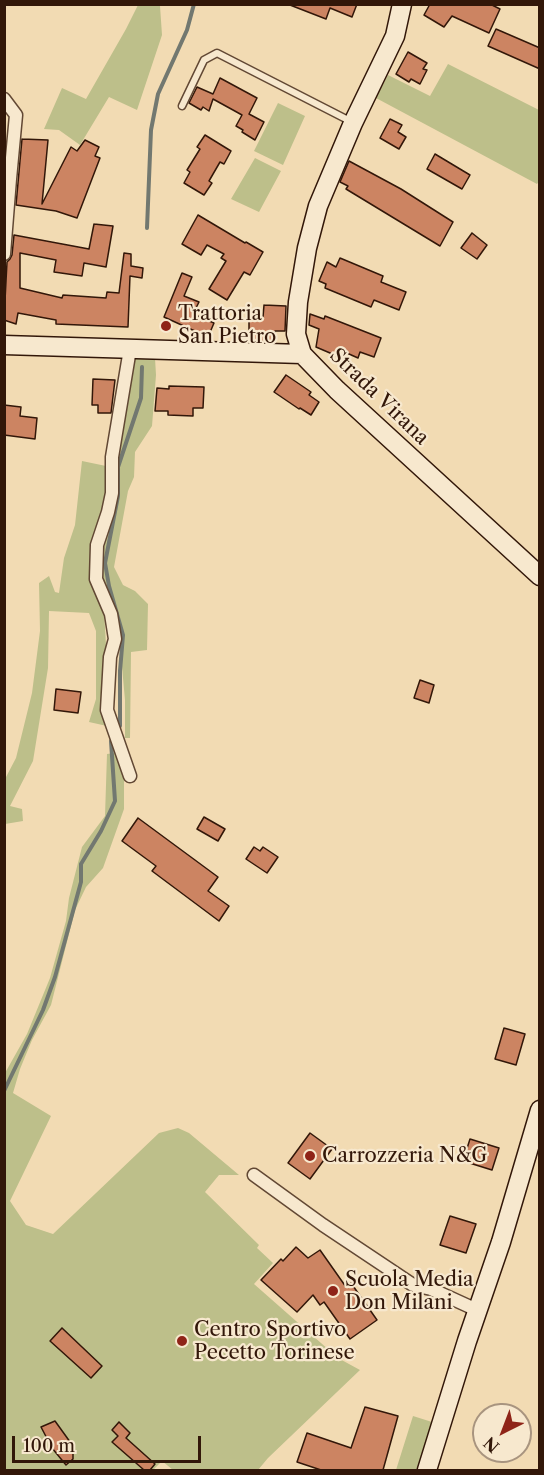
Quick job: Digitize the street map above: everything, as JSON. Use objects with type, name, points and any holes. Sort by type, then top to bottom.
[{"type":"street","points":[[302,354],[296,334],[297,302],[318,207],[353,123],[394,36],[402,4]]},
{"type":"street","points":[[4,99],[16,115],[4,254]]},
{"type":"street","name":"Strada Virana","points":[[4,345],[302,354],[345,398],[540,576]]},
{"type":"street","points":[[130,349],[112,457],[112,493],[97,545],[96,579],[111,614],[115,639],[110,657],[107,710],[130,776]]},
{"type":"street","points":[[427,1470],[477,1310],[501,1242],[540,1110]]},
{"type":"street","points":[[254,1175],[413,1286],[431,1289],[477,1310]]},
{"type":"lane","points":[[182,106],[204,60],[217,53],[353,123]]},
{"type":"green space","points":[[138,5],[160,6],[162,35],[137,110],[109,97],[80,145],[59,130],[44,129],[62,88],[86,99]]},
{"type":"green space","points":[[448,64],[539,110],[540,180],[537,184],[376,98],[388,75],[430,96]]},
{"type":"green space","points":[[278,103],[305,116],[283,165],[254,151]]},
{"type":"green space","points":[[255,158],[281,171],[259,212],[231,199]]},
{"type":"green space","points":[[137,357],[155,358],[156,375],[152,426],[135,452],[134,477],[128,491],[114,567],[123,585],[135,591],[148,604],[147,650],[131,652],[130,738],[125,738],[125,700],[121,656],[114,611],[102,583],[104,546],[112,512],[115,467],[132,366]]},
{"type":"green space","points":[[82,461],[106,466],[108,491],[95,542],[104,611],[107,726],[89,722],[96,699],[96,631],[89,613],[49,611],[48,668],[33,761],[10,806],[22,809],[23,821],[5,824],[5,779],[16,758],[32,693],[40,631],[39,583],[49,576],[55,592],[59,593],[64,558],[75,525]]},
{"type":"green space","name":"Centro Sportivo Pecetto Torinese","points":[[115,753],[124,773],[124,809],[103,868],[86,887],[75,910],[51,1005],[32,1040],[13,1093],[51,1116],[10,1201],[26,1225],[53,1234],[159,1133],[178,1128],[189,1133],[239,1175],[219,1175],[205,1192],[259,1245],[257,1248],[273,1263],[254,1284],[338,1358],[360,1370],[258,1470],[173,1470],[162,1461],[153,1470],[5,1470],[5,1073],[27,1034],[50,978],[66,921],[69,898],[82,847],[105,816],[107,754]]},
{"type":"green space","points":[[413,1416],[432,1422],[417,1470],[396,1470]]},
{"type":"building","points":[[357,4],[352,17],[330,8],[326,19],[290,5]]},
{"type":"building","points":[[430,4],[490,4],[500,9],[489,33],[452,16],[444,27],[424,15]]},
{"type":"building","points":[[496,29],[540,48],[540,69],[488,46]]},
{"type":"building","points":[[408,52],[427,63],[423,69],[427,70],[420,84],[411,79],[409,82],[396,74]]},
{"type":"building","points":[[220,78],[257,98],[249,114],[264,122],[255,140],[236,126],[242,115],[213,99],[209,111],[203,107],[201,110],[189,103],[197,87],[213,94]]},
{"type":"building","points":[[390,119],[402,125],[398,132],[406,137],[399,149],[380,138]]},
{"type":"building","points":[[205,135],[231,151],[224,164],[220,162],[209,181],[212,183],[204,195],[184,183],[190,172],[187,170],[200,149],[197,147]]},
{"type":"building","points":[[22,139],[48,140],[42,204],[71,147],[77,151],[85,140],[99,147],[95,156],[100,158],[77,218],[56,211],[16,205]]},
{"type":"building","points":[[435,154],[470,175],[462,189],[427,169]]},
{"type":"building","points":[[349,161],[401,189],[453,222],[440,246],[346,189],[348,186],[340,182]]},
{"type":"building","points":[[198,215],[263,252],[250,275],[244,272],[227,300],[209,289],[226,261],[221,258],[224,254],[207,245],[201,255],[182,244]]},
{"type":"building","points":[[94,224],[113,226],[106,267],[84,263],[82,276],[54,272],[56,260],[20,253],[20,288],[62,298],[63,295],[106,298],[107,292],[119,293],[124,253],[131,254],[131,266],[143,268],[142,278],[130,276],[128,327],[56,324],[56,320],[18,313],[16,324],[4,320],[7,262],[12,255],[14,235],[89,249]]},
{"type":"building","points":[[472,233],[487,245],[477,259],[461,248]]},
{"type":"building","points":[[340,258],[383,276],[381,282],[406,292],[399,310],[374,300],[371,307],[325,288],[326,284],[319,281],[327,262],[336,267]]},
{"type":"building","points":[[182,273],[192,277],[184,296],[199,302],[193,314],[214,323],[208,337],[164,317]]},
{"type":"building","points":[[264,305],[286,306],[285,331],[275,331],[274,342],[252,341],[252,334],[249,334],[249,317],[263,317]]},
{"type":"building","points":[[310,314],[324,319],[325,316],[381,338],[374,357],[360,352],[358,358],[340,350],[337,356],[316,347],[319,329],[309,325]]},
{"type":"building","points":[[286,375],[311,392],[309,395],[319,402],[311,415],[274,392]]},
{"type":"building","points":[[93,379],[115,380],[111,413],[98,413],[98,405],[92,405]]},
{"type":"building","points":[[169,386],[204,387],[203,408],[193,408],[193,416],[168,415],[168,411],[155,411],[157,388],[169,389]]},
{"type":"building","points":[[4,405],[21,407],[20,416],[37,418],[35,439],[4,435]]},
{"type":"building","points":[[420,680],[434,685],[429,703],[414,698]]},
{"type":"building","points":[[56,689],[81,692],[78,713],[54,710]]},
{"type":"building","points":[[204,817],[225,829],[218,841],[197,829]]},
{"type":"building","points":[[138,818],[218,877],[208,891],[229,906],[219,921],[152,871],[156,866],[122,841]]},
{"type":"building","points":[[254,847],[260,851],[263,847],[278,857],[267,873],[246,859]]},
{"type":"building","points":[[504,1028],[525,1034],[516,1065],[495,1059]]},
{"type":"building","name":"Carrozzeria N&G","points":[[310,1133],[332,1149],[310,1179],[288,1163]]},
{"type":"building","points":[[470,1139],[499,1148],[492,1170],[463,1161]]},
{"type":"building","points":[[450,1216],[476,1224],[466,1253],[440,1245]]},
{"type":"building","name":"Scuola Media Don Milani","points":[[296,1247],[308,1258],[320,1250],[346,1287],[351,1283],[377,1320],[350,1339],[324,1302],[320,1305],[313,1295],[297,1312],[261,1280]]},
{"type":"building","points":[[62,1328],[102,1366],[91,1378],[50,1341]]},
{"type":"building","points":[[365,1407],[398,1416],[383,1470],[321,1470],[297,1462],[307,1433],[351,1448]]},
{"type":"building","points":[[55,1421],[73,1446],[73,1459],[66,1465],[52,1448],[41,1427]]},
{"type":"building","points":[[119,1422],[130,1433],[126,1438],[155,1464],[150,1470],[144,1470],[112,1442],[118,1436],[112,1430]]},
{"type":"waterway","points":[[147,228],[151,130],[158,94],[187,30],[194,4]]},
{"type":"waterway","points":[[120,726],[120,671],[123,635],[105,563],[118,496],[118,467],[141,398],[142,367]]},
{"type":"waterway","points":[[4,1091],[43,1010],[55,977],[81,882],[81,864],[101,831],[115,801],[111,741]]},
{"type":"place","name":"Trattoria San Pietro","points":[[166,326]]},
{"type":"place","name":"Carrozzeria N&G","points":[[310,1156]]},
{"type":"place","name":"Scuola Media Don Milani","points":[[333,1291]]},
{"type":"place","name":"Centro Sportivo Pecetto Torinese","points":[[182,1341]]}]
